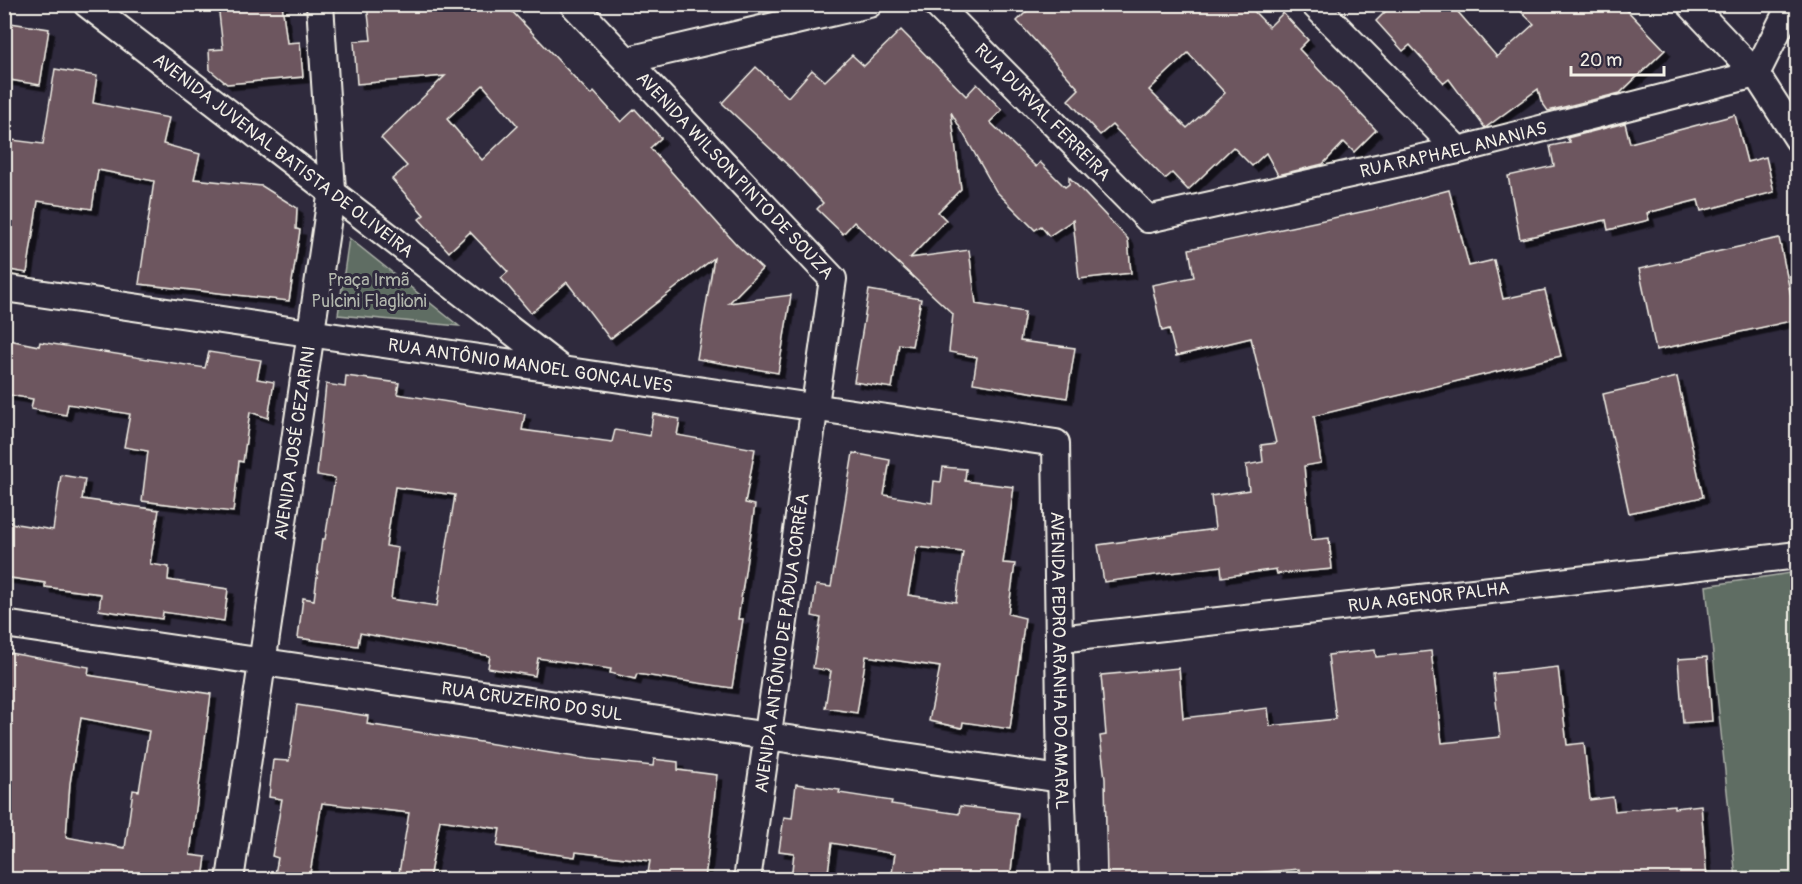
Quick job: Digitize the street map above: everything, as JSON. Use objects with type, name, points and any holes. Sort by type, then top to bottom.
[{"type":"street","name":"AVENIDA JUVENAL BATISTA DE OLIVEIRA","points":[[87,4],[332,190],[564,371]]},
{"type":"street","name":"AVENIDA JOSÉ CEZARINI","points":[[230,879],[332,190],[320,4]]},
{"type":"street","name":"AVENIDA WILSON PINTO DE SOUZA","points":[[573,4],[833,279],[816,407]]},
{"type":"street","points":[[628,60],[869,4]]},
{"type":"street","name":"RUA DURVAL FERREIRA","points":[[936,4],[1149,219]]},
{"type":"street","points":[[1314,4],[1458,150]]},
{"type":"street","points":[[1690,4],[1756,74],[1797,139]]},
{"type":"street","points":[[1756,74],[1791,4]]},
{"type":"street","name":"RUA RAPHAEL ANANIAS","points":[[1149,219],[1458,150],[1756,74]]},
{"type":"street","name":"RUA ANTÔNIO MANOEL GONÇALVES","points":[[4,288],[1056,443]]},
{"type":"street","name":"AVENIDA ANTÔNIO DE PÁDUA CORRÊA","points":[[747,879],[816,407]]},
{"type":"street","name":"AVENIDA PEDRO ARANHA DO AMARAL","points":[[1056,443],[1061,779],[1065,879]]},
{"type":"street","name":"RUA AGENOR PALHA","points":[[1059,639],[1797,555]]},
{"type":"street","name":"RUA CRUZEIRO DO SUL","points":[[4,624],[1061,779]]},
{"type":"green space","name":"Praça Irmã Pulcini Flaglioni","points":[[349,238],[459,326],[338,315]]},
{"type":"green space","points":[[1797,572],[1797,879],[1736,879],[1706,586]]},
{"type":"building","points":[[218,4],[282,4],[287,43],[300,42],[303,77],[227,84],[210,70],[209,50],[223,49]]},
{"type":"building","points":[[367,4],[505,4],[591,95],[594,92],[621,122],[635,109],[661,138],[650,148],[736,244],[762,269],[729,303],[791,295],[778,373],[697,359],[714,258],[610,339],[567,282],[531,313],[501,278],[508,272],[470,232],[449,252],[419,219],[424,215],[392,179],[407,166],[381,138],[445,76],[357,84],[354,41],[371,40]],"holes":[[[483,85],[518,126],[482,160],[447,119]]]},
{"type":"building","points":[[1034,4],[1247,4],[1269,27],[1283,13],[1308,40],[1299,49],[1376,130],[1354,152],[1344,142],[1323,164],[1278,175],[1266,153],[1252,166],[1233,147],[1188,190],[1172,173],[1165,179],[1112,125],[1100,135],[1068,100],[1079,89],[1017,21]],"holes":[[[1188,53],[1225,93],[1187,128],[1149,90]]]},
{"type":"building","points":[[1393,4],[1451,4],[1497,57],[1534,24],[1513,4],[1621,4],[1665,50],[1620,93],[1548,111],[1541,101],[1538,89],[1485,128],[1449,79],[1444,83],[1410,45],[1403,51],[1376,21]]},
{"type":"building","points":[[4,22],[49,29],[40,85],[4,79]]},
{"type":"building","points":[[901,30],[966,96],[977,84],[1002,110],[990,122],[1036,167],[1040,162],[1065,187],[1069,184],[1069,177],[1128,239],[1131,273],[1079,279],[1073,220],[1049,236],[1041,226],[1035,230],[996,191],[951,112],[961,189],[938,212],[946,220],[910,258],[969,250],[976,304],[1025,312],[1020,341],[1075,348],[1067,398],[973,383],[977,357],[949,352],[953,314],[854,222],[843,234],[817,209],[823,203],[792,169],[722,103],[756,67],[788,97],[812,70],[825,81],[852,55],[864,66]]},
{"type":"building","points":[[55,69],[97,76],[93,103],[169,118],[163,144],[200,154],[194,179],[262,186],[297,208],[296,229],[300,230],[289,301],[139,284],[154,181],[98,170],[92,209],[38,201],[27,273],[4,269],[4,139],[43,144]]},
{"type":"building","points":[[1735,115],[1747,162],[1766,157],[1774,192],[1701,211],[1698,200],[1647,213],[1649,220],[1608,230],[1606,220],[1520,239],[1508,176],[1554,166],[1550,146],[1570,142],[1567,138],[1625,123],[1630,143]]},
{"type":"building","points":[[1449,190],[1469,266],[1494,260],[1503,299],[1545,290],[1561,356],[1314,416],[1321,463],[1304,466],[1311,540],[1329,538],[1332,569],[1277,574],[1276,569],[1222,577],[1221,566],[1104,582],[1098,545],[1215,529],[1211,496],[1249,490],[1246,465],[1263,462],[1261,445],[1276,443],[1251,338],[1176,356],[1169,329],[1162,331],[1152,285],[1194,277],[1189,249],[1389,206]]},
{"type":"building","points":[[1779,238],[1796,320],[1656,350],[1639,269]]},
{"type":"building","points":[[869,290],[921,299],[912,346],[899,344],[892,388],[854,382]]},
{"type":"building","points":[[4,339],[39,346],[40,342],[205,368],[209,352],[261,360],[257,379],[274,382],[268,418],[250,412],[243,462],[239,461],[233,512],[142,501],[148,451],[124,447],[130,414],[68,404],[66,415],[31,409],[33,399],[4,394]]},
{"type":"building","points":[[346,376],[399,383],[397,394],[525,414],[522,430],[612,442],[615,430],[650,436],[653,414],[680,419],[677,435],[755,449],[745,503],[755,505],[738,619],[743,619],[732,688],[637,674],[635,679],[610,673],[611,669],[538,658],[535,676],[488,668],[490,656],[360,633],[358,646],[298,638],[303,598],[314,600],[322,539],[325,539],[335,478],[317,475],[326,384],[345,387]],"holes":[[[395,487],[455,495],[437,606],[391,599],[398,548],[386,546]]]},
{"type":"building","points":[[1677,377],[1703,497],[1629,513],[1603,394]]},
{"type":"building","points":[[853,453],[890,460],[884,495],[932,503],[934,481],[941,482],[943,467],[966,469],[965,481],[1014,487],[1003,563],[1015,564],[1008,614],[1025,618],[1010,729],[963,722],[962,728],[929,721],[940,667],[866,656],[857,713],[825,708],[831,671],[813,668],[821,618],[812,616],[816,585],[831,587]],"holes":[[[917,547],[963,552],[956,602],[908,595]]]},
{"type":"building","points":[[61,475],[85,479],[82,499],[159,510],[150,564],[169,567],[168,580],[228,589],[224,621],[163,612],[162,619],[99,610],[101,594],[45,587],[45,583],[4,577],[4,522],[53,530]]},
{"type":"building","points":[[1375,650],[1376,657],[1431,651],[1442,743],[1500,737],[1493,674],[1558,667],[1567,745],[1584,743],[1590,800],[1613,797],[1615,811],[1674,805],[1674,808],[1701,805],[1707,879],[1300,879],[1299,869],[1221,876],[1222,879],[1107,879],[1105,779],[1100,736],[1106,735],[1101,675],[1179,668],[1183,718],[1268,708],[1270,726],[1336,719],[1328,655]]},
{"type":"building","points":[[4,652],[89,667],[88,675],[211,694],[190,855],[206,857],[203,879],[4,879]],"holes":[[[81,718],[149,731],[139,791],[133,790],[125,848],[66,837],[70,783]]]},
{"type":"building","points":[[1707,657],[1712,721],[1683,723],[1678,659]]},
{"type":"building","points":[[297,705],[368,716],[367,724],[588,759],[653,766],[654,759],[678,762],[678,770],[717,775],[705,879],[647,879],[650,861],[576,852],[575,857],[497,846],[500,829],[440,820],[429,879],[398,879],[409,813],[322,803],[309,879],[274,879],[278,858],[272,856],[282,799],[269,797],[273,760],[289,761]]},
{"type":"building","points":[[796,784],[840,790],[839,793],[892,801],[891,804],[959,814],[960,806],[1018,813],[1010,879],[891,879],[895,854],[832,843],[827,879],[791,879],[794,853],[779,851],[784,817],[792,818]]}]
